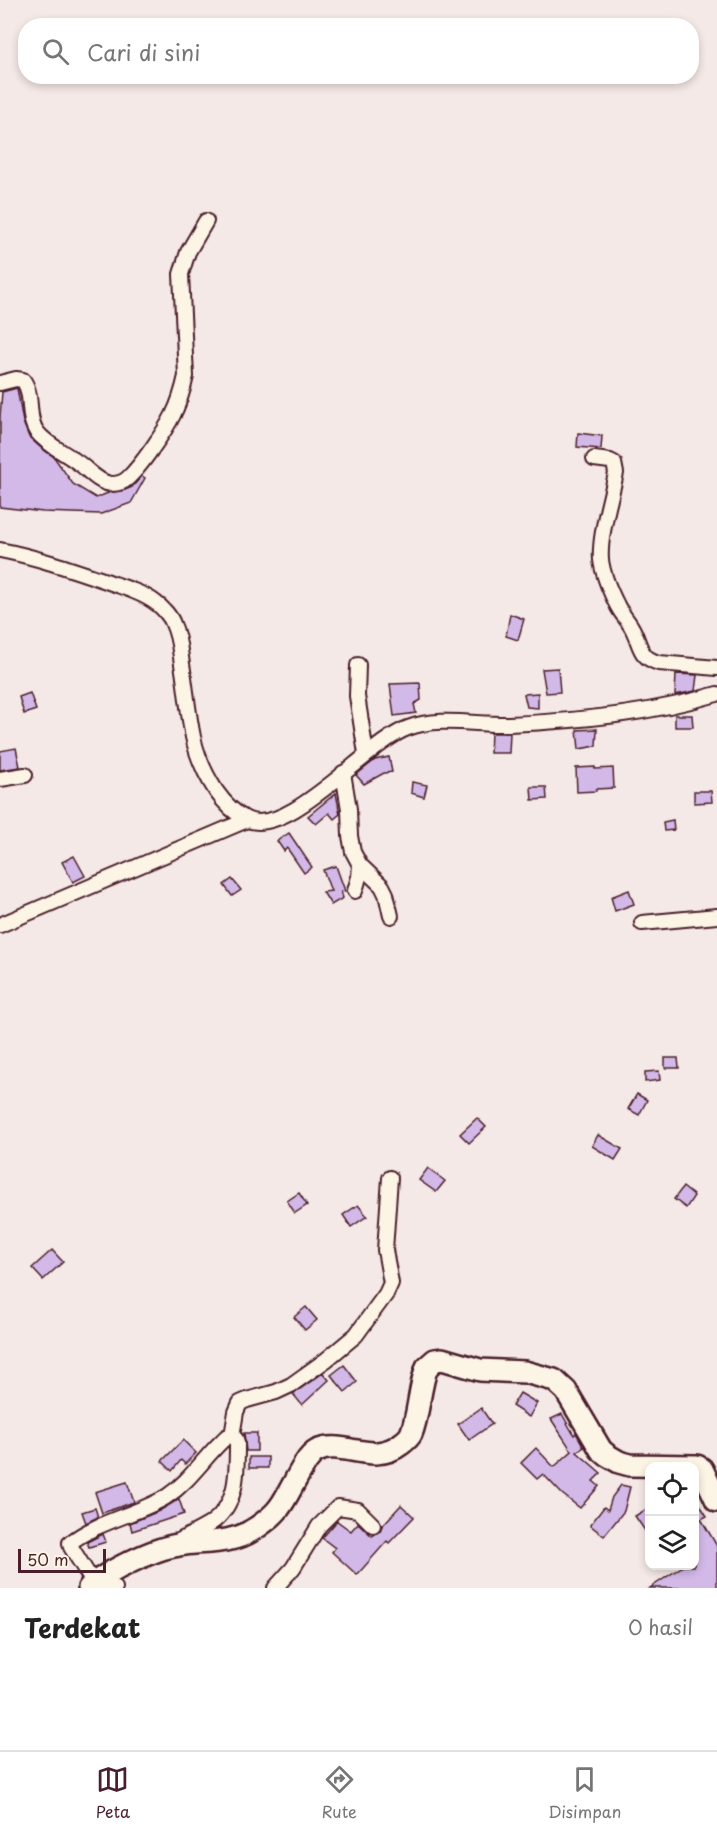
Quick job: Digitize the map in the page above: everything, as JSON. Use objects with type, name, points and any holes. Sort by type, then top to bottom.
[{"type":"highway","points":[[98,1585],[119,1568],[167,1547],[236,1538],[252,1531],[279,1509],[307,1461],[319,1450],[335,1449],[377,1454],[390,1452],[398,1447],[410,1436],[427,1367],[435,1360],[442,1359],[480,1370],[525,1372],[554,1380],[566,1391],[597,1443],[607,1455],[630,1465],[697,1466],[702,1469],[717,1501]]},
{"type":"street","points":[[0,383],[16,379],[23,380],[27,386],[34,428],[54,446],[102,482],[121,483],[127,479],[144,460],[172,417],[183,391],[186,376],[181,274],[188,252],[206,221]]},
{"type":"street","points":[[594,459],[610,461],[616,467],[601,546],[601,560],[604,576],[640,649],[651,661],[659,663],[717,668]]},
{"type":"street","points":[[0,550],[65,567],[132,590],[157,603],[173,622],[179,642],[193,739],[205,774],[223,801],[247,820]]},
{"type":"street","points":[[358,665],[357,696],[366,754]]},
{"type":"street","points":[[0,925],[247,820],[269,821],[285,816],[398,732],[429,723],[504,724],[564,721],[645,711],[717,694]]},
{"type":"street","points":[[344,773],[351,844],[360,865],[382,886],[391,916]]},
{"type":"street","points":[[0,779],[25,775]]},
{"type":"street","points":[[355,891],[360,865]]},
{"type":"street","points":[[642,923],[717,916]]},
{"type":"street","points":[[232,1436],[240,1403],[291,1385],[326,1360],[357,1335],[386,1294],[391,1283],[385,1250],[390,1178]]},
{"type":"street","points":[[167,1547],[211,1523],[224,1511],[235,1487],[237,1476],[237,1443],[232,1436]]},
{"type":"street","points":[[98,1585],[71,1548],[70,1543],[97,1528],[152,1505],[172,1492],[226,1437],[232,1436]]},
{"type":"street","points":[[275,1588],[293,1568],[319,1526],[338,1507],[358,1510],[373,1525]]},
{"type":"building","points":[[17,388],[23,422],[29,437],[54,457],[73,484],[96,498],[132,487],[142,476],[145,478],[131,503],[101,514],[43,512],[0,507],[2,392]]},
{"type":"building","points":[[578,433],[602,436],[601,449],[577,447]]},
{"type":"building","points":[[510,614],[524,619],[518,640],[506,636]]},
{"type":"building","points":[[558,668],[560,692],[546,693],[542,669]]},
{"type":"building","points":[[676,674],[697,675],[695,691],[675,695]]},
{"type":"building","points":[[420,683],[421,700],[414,704],[416,713],[394,716],[390,684]]},
{"type":"building","points":[[30,693],[36,710],[24,714],[19,697]]},
{"type":"building","points":[[538,693],[538,708],[527,707],[524,694]]},
{"type":"building","points":[[675,715],[692,715],[693,727],[675,727]]},
{"type":"building","points":[[597,729],[596,746],[579,749],[577,730]]},
{"type":"building","points":[[491,733],[510,733],[509,753],[490,753]]},
{"type":"building","points":[[16,748],[20,767],[0,770],[0,751]]},
{"type":"building","points":[[389,757],[392,772],[384,773],[364,784],[356,775],[375,760]]},
{"type":"building","points":[[595,767],[595,769],[613,768],[614,788],[577,792],[576,768]]},
{"type":"building","points":[[412,782],[427,785],[424,797],[411,793]]},
{"type":"building","points":[[531,787],[546,787],[547,799],[532,800]]},
{"type":"building","points":[[694,791],[711,791],[712,802],[694,803]]},
{"type":"building","points":[[336,793],[340,814],[334,819],[329,813],[316,824],[308,816]]},
{"type":"building","points":[[673,820],[674,830],[664,831],[663,822]]},
{"type":"building","points":[[289,833],[312,867],[304,873],[287,848],[284,851],[277,841]]},
{"type":"building","points":[[74,856],[85,876],[73,882],[62,862]]},
{"type":"building","points":[[336,866],[345,891],[341,892],[343,898],[331,905],[323,892],[331,891],[323,870]]},
{"type":"building","points":[[232,879],[241,890],[232,896],[224,885]]},
{"type":"building","points":[[629,890],[634,904],[615,911],[611,897]]},
{"type":"building","points":[[665,1058],[678,1058],[679,1068],[665,1068]]},
{"type":"building","points":[[659,1071],[660,1080],[645,1082],[645,1072]]},
{"type":"building","points":[[637,1094],[647,1100],[639,1115],[628,1109]]},
{"type":"building","points":[[477,1118],[486,1127],[469,1143],[460,1134]]},
{"type":"building","points":[[598,1135],[622,1149],[615,1160],[592,1146]]},
{"type":"building","points":[[428,1168],[445,1181],[436,1192],[419,1180]]},
{"type":"building","points":[[683,1187],[694,1196],[686,1208],[674,1199]]},
{"type":"building","points":[[299,1193],[307,1205],[295,1213],[287,1201]]},
{"type":"building","points":[[358,1205],[367,1216],[351,1227],[343,1215]]},
{"type":"building","points":[[52,1250],[63,1262],[43,1280],[32,1268]]},
{"type":"building","points":[[306,1307],[317,1320],[305,1330],[294,1317]]},
{"type":"building","points":[[344,1365],[357,1382],[345,1392],[331,1375]]},
{"type":"building","points":[[323,1373],[329,1380],[302,1405],[293,1394]]},
{"type":"building","points":[[520,1393],[537,1403],[529,1417],[512,1406]]},
{"type":"building","points":[[481,1408],[492,1424],[469,1440],[458,1424]]},
{"type":"building","points":[[562,1414],[584,1447],[577,1452],[601,1473],[593,1481],[599,1486],[580,1508],[562,1494],[543,1474],[537,1479],[521,1463],[536,1448],[554,1467],[572,1451],[551,1419]]},
{"type":"building","points":[[244,1433],[257,1433],[257,1451],[246,1451]]},
{"type":"building","points":[[183,1440],[196,1453],[185,1464],[181,1460],[172,1471],[162,1461]]},
{"type":"building","points":[[249,1457],[268,1457],[268,1468],[249,1468]]},
{"type":"building","points":[[127,1482],[134,1502],[102,1513],[95,1492]]},
{"type":"building","points":[[621,1485],[630,1487],[624,1511],[604,1536],[590,1525],[604,1507],[608,1510],[612,1497]]},
{"type":"building","points":[[179,1499],[184,1514],[132,1531],[130,1523],[159,1511]]},
{"type":"building","points":[[699,1504],[707,1516],[701,1519],[717,1546],[717,1588],[650,1588],[677,1570],[699,1570]]},
{"type":"building","points":[[401,1505],[414,1517],[389,1543],[387,1541],[357,1575],[332,1552],[335,1548],[322,1538],[337,1521],[351,1531],[358,1523],[372,1536],[380,1531]]},
{"type":"building","points":[[95,1508],[98,1517],[86,1523],[82,1512]]},
{"type":"building","points":[[645,1510],[645,1531],[635,1516]]},
{"type":"building","points":[[103,1534],[106,1542],[89,1547],[87,1542]]}]
